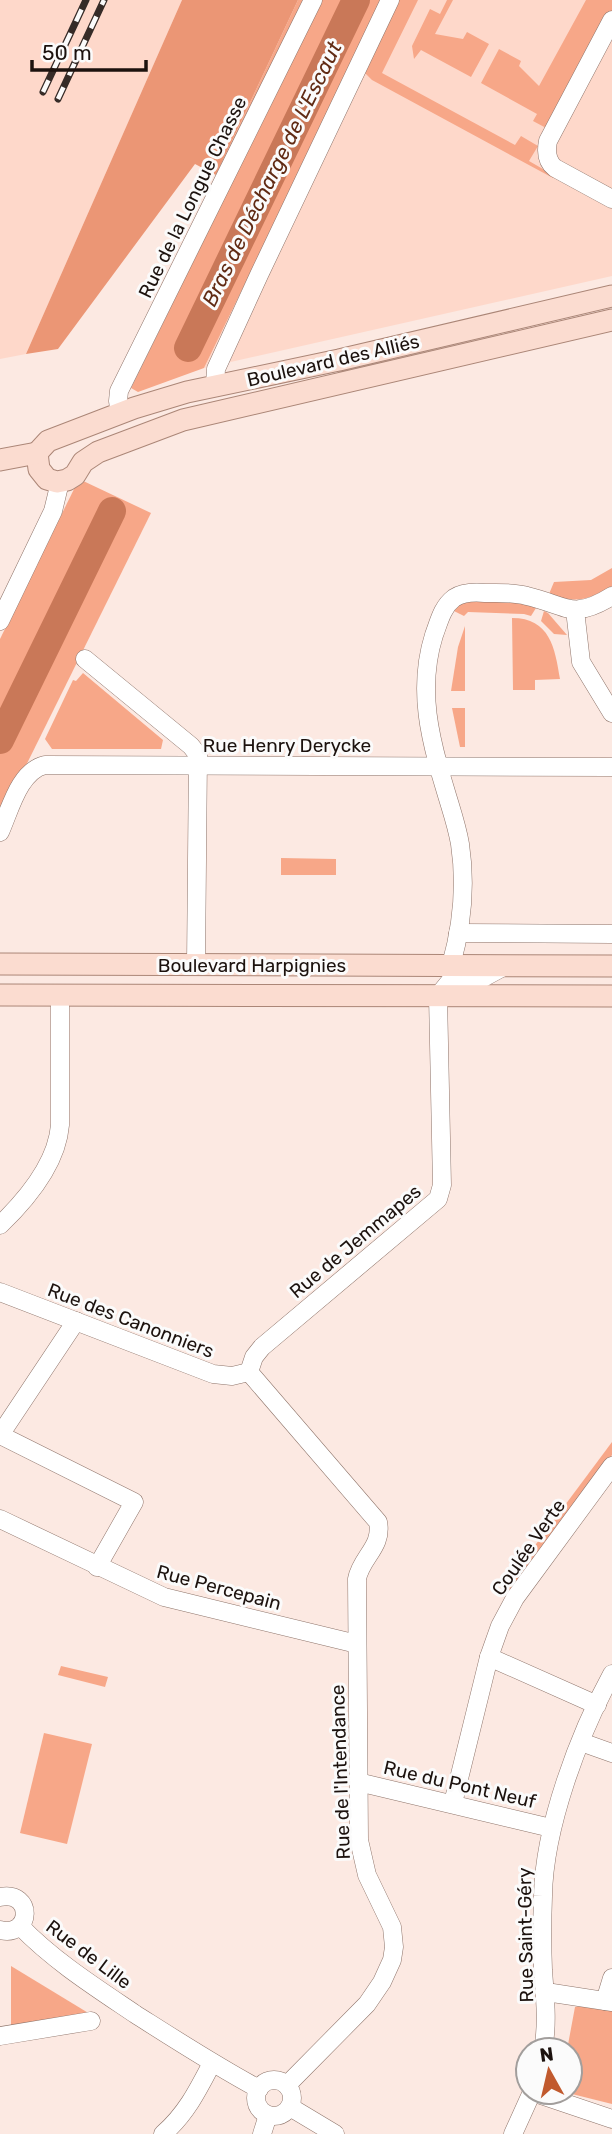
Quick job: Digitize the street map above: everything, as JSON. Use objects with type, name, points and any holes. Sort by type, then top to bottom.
[{"type":"main road","name":"Boulevard des Alliés","points":[[0,460],[37,453],[45,443],[173,396],[612,296]]},
{"type":"main road","name":"Boulevard des Alliés","points":[[60,482],[73,477],[80,466],[103,450],[192,418],[612,320]]},
{"type":"main road","points":[[58,438],[68,440],[76,446],[80,455],[80,466]]},
{"type":"main road","points":[[37,453],[40,472],[47,479],[60,482]]},
{"type":"main road","name":"Boulevard Harpignies","points":[[0,964],[612,966]]},
{"type":"main road","name":"Boulevard Harpignies","points":[[0,995],[612,996]]},
{"type":"street","name":"Rue de la Longue Chasse","points":[[120,414],[119,391],[313,0]]},
{"type":"street","points":[[215,386],[216,369],[258,275],[390,0]]},
{"type":"street","points":[[612,20],[548,141],[547,152],[555,168],[612,199]]},
{"type":"street","points":[[0,621],[53,511],[60,482]]},
{"type":"street","points":[[450,965],[463,888],[461,852],[429,731],[426,676],[441,615],[447,604],[457,596],[468,593],[511,593],[575,610],[593,607],[612,596]]},
{"type":"street","points":[[575,610],[581,662],[612,713]]},
{"type":"street","points":[[85,659],[191,746],[198,755],[196,965]]},
{"type":"street","name":"Rue Henry Derycke","points":[[0,832],[29,773],[39,767],[612,768]]},
{"type":"street","points":[[457,933],[612,934]]},
{"type":"street","name":"Boulevard Harpignies","points":[[438,996],[451,980],[481,979],[505,966]]},
{"type":"street","points":[[0,1225],[25,1198],[50,1160],[57,1144],[60,1125],[60,995]]},
{"type":"street","name":"Rue de Jemmapes","points":[[249,1372],[254,1356],[262,1347],[440,1195],[442,1185],[438,996]]},
{"type":"street","name":"Rue des Canonniers","points":[[0,1292],[213,1374],[232,1376],[249,1372]]},
{"type":"street","points":[[76,1321],[0,1435],[134,1502],[97,1567]]},
{"type":"street","name":"Rue de l'Intendance","points":[[249,1372],[378,1522],[377,1543],[358,1574],[358,1782],[362,1856],[370,1882],[392,1927],[394,1947],[382,1982],[367,2004],[287,2085]]},
{"type":"street","name":"Coulée Verte","points":[[453,1803],[489,1657],[500,1626],[515,1598],[612,1466]]},
{"type":"street","name":"Rue Percepain","points":[[0,1519],[164,1597],[357,1644]]},
{"type":"street","points":[[489,1657],[597,1705]]},
{"type":"street","name":"Rue Saint-Géry","points":[[545,2036],[547,2020],[543,1962],[543,1886],[551,1828],[581,1742],[612,1674]]},
{"type":"street","points":[[581,1742],[612,1754]]},
{"type":"street","name":"Rue du Pont Neuf","points":[[358,1782],[551,1828]]},
{"type":"street","points":[[0,1897],[13,1897],[23,1905],[25,1914],[20,1926],[11,1931],[0,1930]]},
{"type":"street","name":"Rue de Lille","points":[[20,1926],[82,1978],[212,2063],[259,2090]]},
{"type":"street","points":[[546,1992],[609,2001],[612,1978]]},
{"type":"street","points":[[0,2036],[90,2021]]},
{"type":"street","points":[[163,2134],[188,2107],[212,2063]]},
{"type":"street","points":[[270,2081],[280,2081],[287,2085],[292,2094],[290,2107],[280,2115],[268,2115],[257,2104],[259,2090],[270,2081]]},
{"type":"street","points":[[513,2134],[526,2106]]},
{"type":"street","points":[[573,2106],[612,2119]]},
{"type":"street","points":[[290,2107],[335,2134]]},
{"type":"street","points":[[262,2134],[268,2115]]},
{"type":"shaded area","points":[[0,0],[182,0],[26,354],[0,359]]},
{"type":"shaded area","points":[[182,0],[298,0],[216,175],[195,164],[58,349],[26,354]]},
{"type":"shaded area","points":[[298,0],[383,0],[204,368],[138,392],[131,388],[233,181],[216,175]]},
{"type":"shaded area","points":[[383,0],[612,0],[612,276],[204,368]]},
{"type":"shaded area","points":[[396,0],[418,0],[382,73],[515,145],[521,136],[538,146],[529,161],[555,176],[553,178],[372,80],[362,70]]},
{"type":"shaded area","points":[[447,0],[453,0],[435,34],[463,39],[467,32],[489,44],[471,77],[421,50],[414,59],[412,46],[430,9],[440,14]]},
{"type":"shaded area","points":[[586,0],[612,0],[612,12],[548,129],[533,121],[537,114],[481,83],[499,49],[521,61],[519,66],[539,86]]},
{"type":"shaded area","points":[[79,479],[151,513],[0,818],[0,639]]},
{"type":"shaded area","points":[[612,568],[612,586],[596,595],[574,600],[549,594],[554,582],[591,580]]},
{"type":"shaded area","points":[[461,603],[521,603],[536,608],[531,616],[468,612],[464,616],[454,611]]},
{"type":"shaded area","points":[[544,611],[567,635],[554,634],[541,621]]},
{"type":"shaded area","points":[[512,618],[525,619],[543,629],[553,646],[560,679],[535,680],[535,690],[513,690]]},
{"type":"shaded area","points":[[465,626],[465,691],[451,691],[458,647]]},
{"type":"shaded area","points":[[83,673],[163,740],[161,749],[52,749],[45,739],[73,680],[76,681]]},
{"type":"shaded area","points":[[452,708],[465,708],[465,747],[460,747]]},
{"type":"shaded area","points":[[281,858],[336,859],[336,875],[281,875]]},
{"type":"shaded area","points":[[612,1442],[612,1455],[510,1591],[504,1587]]},
{"type":"shaded area","points":[[61,1666],[108,1677],[105,1687],[58,1675]]},
{"type":"shaded area","points":[[44,1733],[92,1744],[67,1844],[20,1833]]},
{"type":"shaded area","points":[[11,1966],[90,2014],[11,2029]]},
{"type":"shaded area","points":[[575,2007],[612,2010],[612,2104],[584,2097],[584,2036],[570,2036]]},
{"type":"waterway","name":"Bras de Décharge de L'Escaut","points":[[188,348],[356,0]]},
{"type":"waterway","name":"Bras de Décharge de L'Escaut","points":[[0,740],[112,511]]},
{"type":"railway","points":[[43,92],[86,0]]},
{"type":"railway","points":[[58,99],[104,0]]}]
